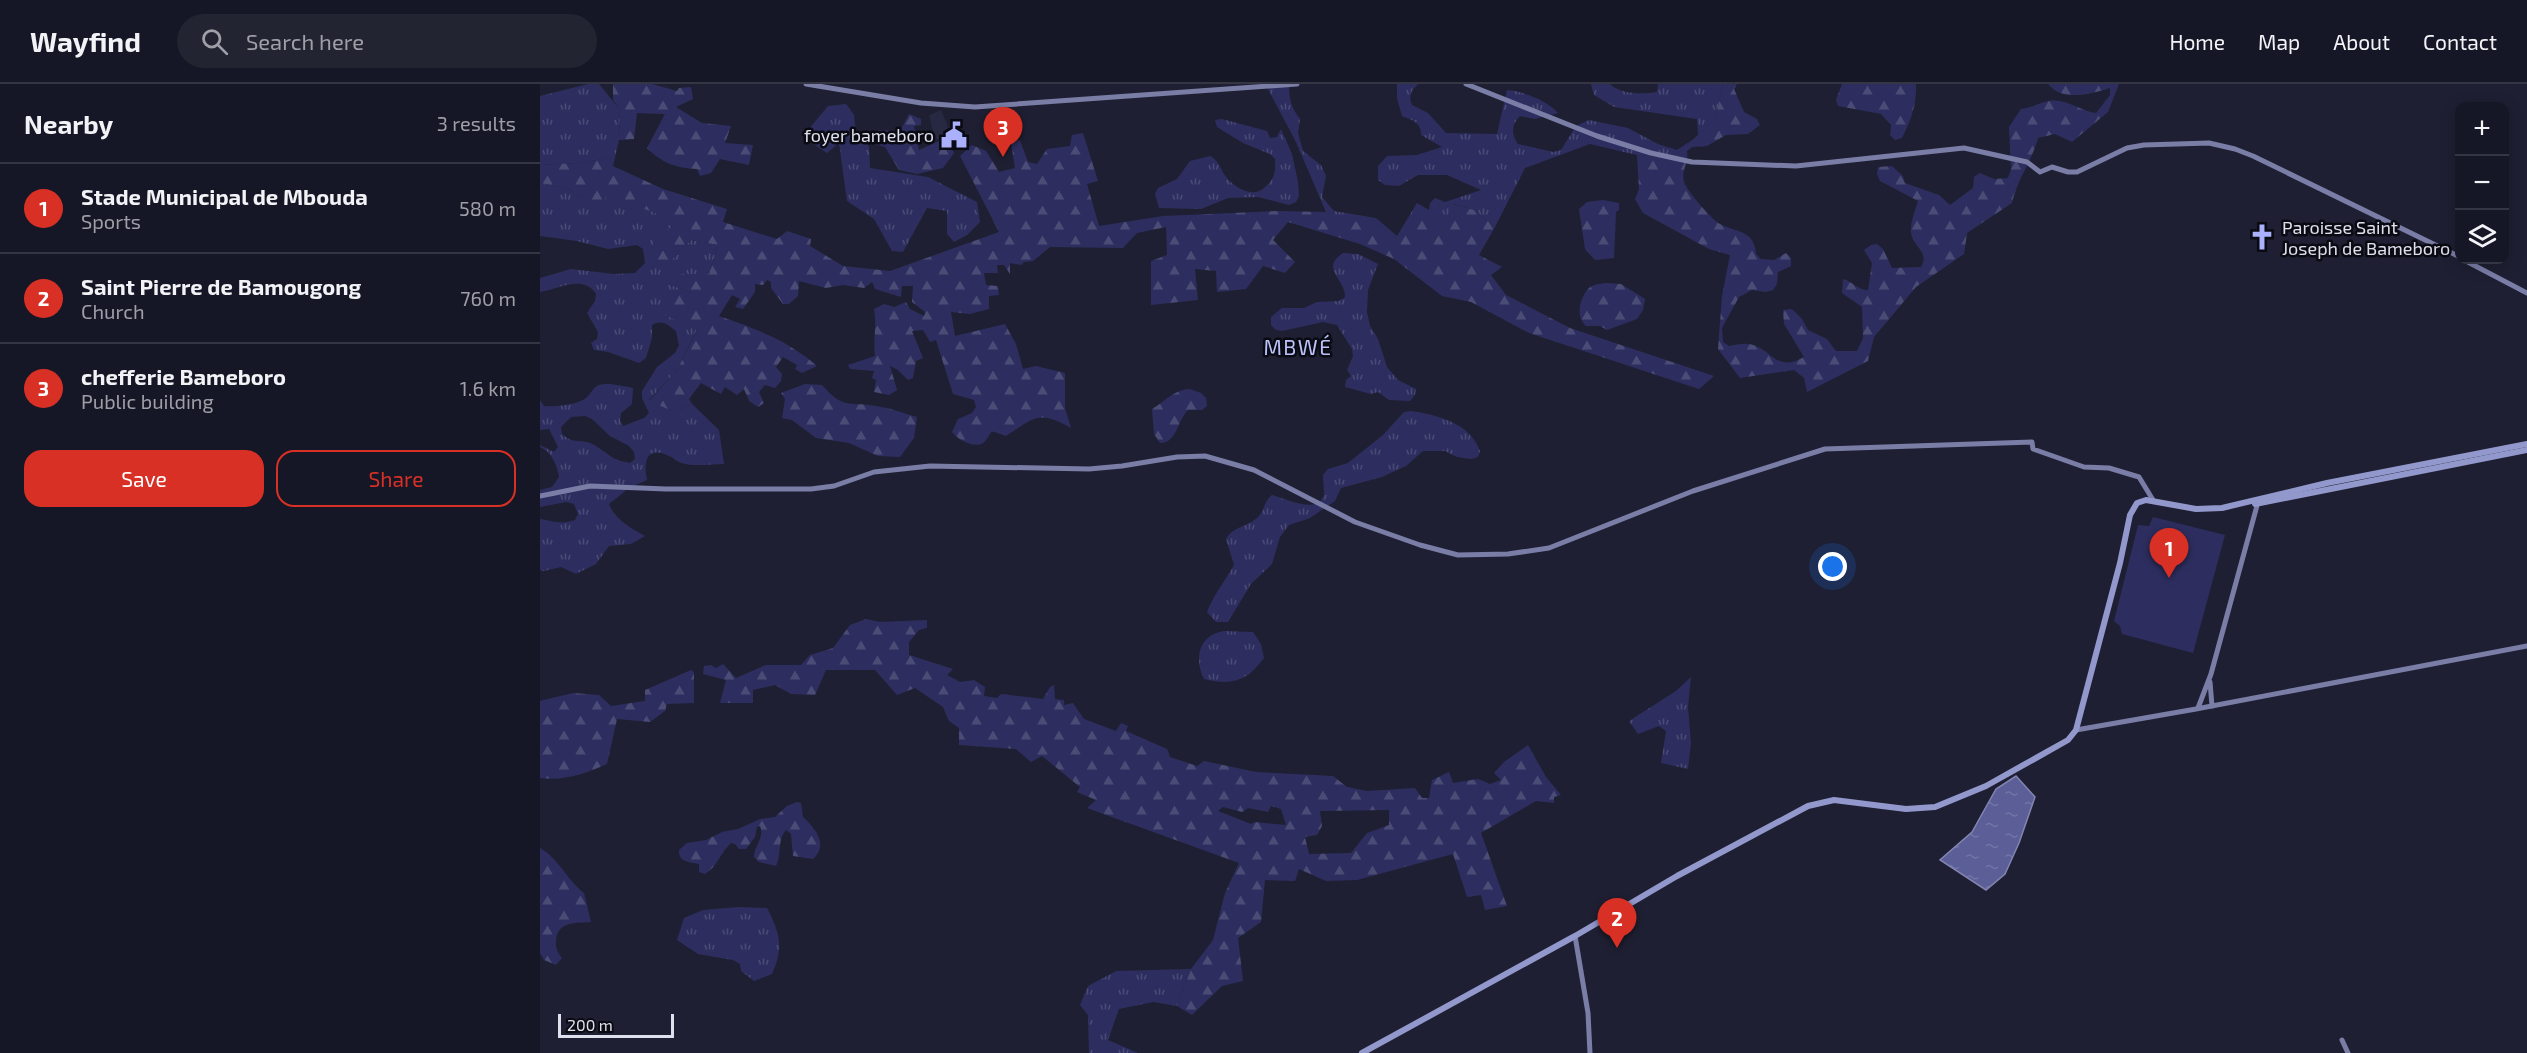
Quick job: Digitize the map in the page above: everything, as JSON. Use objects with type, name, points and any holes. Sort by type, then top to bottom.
[{"type":"main road","points":[[2258,502],[2349,479],[2527,444]]},
{"type":"main road","points":[[1362,1053],[1575,936],[1661,885],[1808,806],[1834,800],[1906,808],[1935,807],[1986,786],[2068,740],[2076,730],[2120,563],[2131,511],[2139,501],[2153,500],[2203,510],[2258,502],[2527,450]]},
{"type":"street","points":[[806,84],[901,100],[966,107],[1297,84]]},
{"type":"street","points":[[1466,84],[1597,136],[1651,153],[1698,163],[1809,165],[1964,148],[2027,162],[2040,172],[2052,167],[2072,172],[2127,148],[2194,142],[2223,145],[2253,156],[2455,255]]},
{"type":"street","points":[[2472,264],[2527,293]]},
{"type":"street","points":[[540,496],[590,486],[674,489],[817,489],[874,472],[930,466],[1089,469],[1177,457],[1205,456],[1247,467],[1355,522],[1427,548],[1462,555],[1508,554],[1549,548],[1684,494],[1825,449],[1937,447],[2009,441],[2032,442],[2033,449],[2084,467],[2109,468],[2139,477],[2153,500]]},
{"type":"street","points":[[2196,710],[2201,705],[2211,674],[2258,502]]},
{"type":"street","points":[[2076,730],[2196,710],[2527,646]]},
{"type":"street","points":[[2211,674],[2212,706]]},
{"type":"street","points":[[1575,936],[1588,1013],[1590,1053]]},
{"type":"street","points":[[2342,1040],[2348,1053]]},
{"type":"shaded area","points":[[941,110],[948,126],[944,137],[935,140],[929,115]]},
{"type":"green space","points":[[588,84],[599,84],[620,110],[619,140],[613,166],[609,158],[578,163],[540,165],[540,96]]},
{"type":"green space","points":[[613,84],[652,84],[677,91],[679,88],[691,87],[693,99],[676,107],[702,123],[731,126],[725,143],[753,145],[749,165],[720,159],[711,173],[700,176],[697,169],[676,166],[664,161],[647,148],[665,114],[637,113],[634,139],[619,140],[620,110],[613,100]]},
{"type":"green space","points":[[1289,84],[1291,103],[1300,119],[1298,133],[1303,151],[1321,165],[1326,176],[1322,197],[1334,211],[1376,218],[1397,236],[1417,203],[1429,210],[1430,203],[1435,198],[1445,202],[1481,190],[1447,175],[1418,175],[1399,186],[1385,185],[1378,180],[1378,166],[1387,156],[1417,155],[1442,147],[1421,135],[1418,125],[1402,116],[1397,98],[1397,84],[1418,84],[1411,94],[1412,105],[1428,113],[1446,133],[1497,134],[1507,90],[1535,97],[1558,113],[1535,119],[1520,116],[1513,130],[1518,144],[1553,152],[1561,150],[1576,126],[1589,120],[1628,128],[1658,144],[1677,150],[1694,139],[1672,158],[1637,155],[1590,144],[1525,168],[1495,227],[1474,210],[1454,204],[1445,222],[1399,241],[1368,217],[1363,225],[1326,212],[1296,142],[1267,87]]},
{"type":"green space","points":[[1591,84],[1610,84],[1626,92],[1639,93],[1657,92],[1658,84],[1723,84],[1715,120],[1698,135],[1697,119],[1614,107],[1594,95]]},
{"type":"green space","points":[[1723,84],[1737,84],[1734,89],[1744,112],[1757,119],[1760,125],[1748,134],[1726,135],[1707,146],[1692,147],[1687,151],[1684,182],[1716,221],[1743,233],[1752,240],[1756,254],[1761,259],[1774,260],[1786,253],[1791,258],[1791,266],[1778,272],[1777,284],[1773,290],[1766,292],[1752,290],[1739,297],[1722,328],[1723,342],[1729,346],[1748,344],[1756,346],[1773,358],[1786,362],[1804,357],[1784,324],[1783,310],[1794,311],[1808,330],[1827,339],[1836,351],[1857,351],[1863,338],[1862,307],[1842,293],[1843,279],[1861,289],[1868,290],[1872,263],[1864,250],[1871,245],[1877,244],[1883,249],[1892,268],[1921,267],[1924,257],[1911,233],[1918,201],[1880,181],[1877,174],[1878,167],[1892,166],[1903,176],[1905,183],[1939,195],[1950,205],[1973,188],[1974,177],[1980,173],[1994,179],[2008,178],[2011,169],[2009,127],[2021,109],[2055,101],[2096,113],[2110,95],[2110,88],[2086,94],[2069,95],[2054,90],[2048,84],[2119,84],[2108,112],[2072,142],[2055,134],[2038,138],[2012,203],[1967,233],[1964,254],[1916,287],[1874,337],[1868,361],[1807,392],[1804,378],[1794,370],[1740,378],[1718,349],[1722,296],[1730,255],[1709,249],[1643,213],[1635,199],[1639,189],[1637,155],[1672,158],[1715,120]]},
{"type":"green space","points":[[1842,84],[1916,84],[1913,112],[1902,138],[1895,140],[1890,135],[1891,125],[1881,114],[1838,106],[1836,100]]},
{"type":"green space","points":[[846,104],[854,115],[856,134],[869,146],[870,168],[928,177],[977,202],[980,222],[967,235],[954,242],[947,234],[947,211],[927,208],[903,252],[892,251],[874,219],[847,201],[839,143],[827,153],[809,141],[808,130],[828,106]]},
{"type":"green space","points":[[909,114],[921,119],[921,125],[914,126],[919,150],[946,138],[954,153],[943,168],[917,174],[899,170],[885,147],[871,143],[877,130],[900,131]]},
{"type":"green space","points":[[1222,119],[1267,131],[1270,138],[1277,137],[1281,129],[1292,154],[1298,182],[1299,196],[1296,202],[1289,205],[1258,197],[1228,198],[1201,209],[1159,208],[1155,194],[1158,188],[1177,179],[1190,161],[1210,156],[1216,160],[1230,182],[1239,188],[1255,192],[1260,191],[1270,182],[1275,172],[1275,159],[1270,154],[1243,143],[1217,127],[1215,120]]},
{"type":"green space","points":[[1083,133],[1098,181],[1087,184],[1099,226],[1163,216],[1277,211],[1326,212],[1363,224],[1368,217],[1399,241],[1415,207],[1445,222],[1453,204],[1474,210],[1495,227],[1479,255],[1502,267],[1491,275],[1506,295],[1570,328],[1714,376],[1699,389],[1529,333],[1471,302],[1442,296],[1394,259],[1360,244],[1288,222],[1273,240],[1295,262],[1285,273],[1263,266],[1246,289],[1217,292],[1216,271],[1195,269],[1198,300],[1151,305],[1151,261],[1167,255],[1166,227],[1137,233],[1123,248],[1050,247],[1033,261],[1024,262],[1021,265],[1010,263],[1010,274],[1004,265],[997,265],[998,273],[984,273],[986,285],[998,286],[999,295],[989,296],[989,309],[970,314],[951,312],[955,336],[1005,324],[1016,344],[1023,369],[1036,366],[1065,373],[1065,408],[1071,428],[1051,419],[1037,418],[1006,436],[992,431],[979,445],[958,438],[952,432],[958,419],[972,413],[976,407],[974,400],[953,394],[936,340],[930,342],[923,330],[912,331],[923,358],[916,361],[913,378],[908,380],[890,366],[897,390],[889,395],[874,392],[876,380],[872,378],[874,371],[850,369],[848,365],[875,356],[874,309],[884,304],[894,307],[906,302],[910,309],[924,316],[925,312],[912,302],[913,286],[902,286],[901,297],[875,289],[872,282],[864,288],[843,285],[826,288],[799,281],[798,296],[789,304],[783,304],[771,288],[771,282],[767,280],[763,285],[755,284],[755,292],[743,309],[735,307],[740,299],[732,295],[719,316],[783,342],[817,366],[802,373],[795,369],[797,365],[783,357],[776,367],[782,374],[781,381],[775,388],[765,385],[759,392],[764,403],[758,407],[749,401],[744,389],[737,395],[725,387],[721,394],[701,383],[689,399],[692,404],[675,412],[649,401],[677,370],[697,330],[665,315],[677,294],[687,296],[691,292],[671,285],[670,281],[682,274],[709,274],[718,245],[691,240],[670,261],[656,261],[653,237],[672,227],[656,213],[606,196],[603,206],[593,209],[588,198],[575,195],[570,189],[540,183],[540,165],[578,163],[609,158],[613,166],[663,189],[727,209],[723,222],[777,239],[787,231],[811,239],[810,246],[843,266],[890,271],[999,232],[960,156],[972,145],[986,151],[999,172],[1015,168],[1011,143],[1020,140],[1028,162],[1037,164],[1047,149],[1070,146],[1072,135]]},
{"type":"green space","points":[[540,183],[570,189],[575,195],[589,198],[605,195],[656,213],[672,227],[670,261],[691,240],[718,245],[709,274],[682,274],[671,285],[691,292],[687,296],[697,329],[677,370],[649,400],[675,412],[692,404],[719,430],[724,464],[686,464],[661,453],[651,454],[646,462],[647,480],[629,488],[609,504],[619,519],[645,536],[631,544],[609,546],[596,564],[576,574],[561,567],[540,570],[540,519],[566,522],[575,520],[578,514],[574,504],[566,502],[540,507],[540,490],[552,487],[559,477],[553,459],[540,447],[540,445],[554,452],[558,447],[549,429],[540,430],[540,400],[544,406],[566,405],[582,400],[599,385],[620,385],[633,388],[632,404],[621,413],[620,420],[623,426],[644,418],[649,413],[642,398],[642,391],[657,367],[675,353],[679,346],[676,331],[659,323],[652,325],[652,338],[646,358],[639,363],[608,352],[594,350],[591,343],[597,339],[598,332],[587,313],[595,301],[596,294],[591,288],[578,284],[540,292],[540,278],[571,269],[614,274],[635,273],[645,263],[643,249],[637,245],[608,249],[577,241],[540,236]],"holes":[[[585,416],[592,419],[610,436],[629,446],[634,452],[635,459],[630,463],[617,460],[590,443],[573,440],[562,434],[561,427],[571,417]]]},
{"type":"green space","points":[[1603,200],[1619,203],[1619,210],[1616,212],[1614,258],[1595,260],[1585,249],[1579,209],[1587,202]]},
{"type":"green space","points":[[1343,253],[1358,254],[1378,264],[1368,290],[1367,312],[1370,326],[1378,339],[1387,367],[1398,380],[1416,389],[1410,401],[1389,400],[1378,392],[1371,394],[1345,387],[1346,380],[1351,376],[1347,370],[1353,356],[1352,349],[1337,325],[1323,322],[1282,331],[1276,330],[1271,325],[1271,317],[1282,308],[1304,308],[1317,302],[1339,301],[1345,297],[1342,285],[1333,269],[1336,259]]},
{"type":"green space","points":[[1606,283],[1621,284],[1645,299],[1643,310],[1637,319],[1607,330],[1600,326],[1586,326],[1580,314],[1582,299],[1591,287]]},
{"type":"green space","points":[[805,384],[822,385],[829,393],[846,403],[881,407],[917,417],[914,438],[900,457],[878,456],[849,443],[816,438],[792,420],[782,418],[785,399],[781,393]]},
{"type":"green space","points":[[1190,389],[1201,393],[1206,398],[1207,406],[1202,410],[1188,410],[1170,439],[1160,443],[1154,434],[1152,409],[1174,394]]},
{"type":"green space","points":[[1411,411],[1442,418],[1461,427],[1475,441],[1480,451],[1478,457],[1471,459],[1457,457],[1445,451],[1423,451],[1406,466],[1382,477],[1341,488],[1335,501],[1310,518],[1289,525],[1280,537],[1272,564],[1251,584],[1228,622],[1216,622],[1207,612],[1234,565],[1226,539],[1229,535],[1259,516],[1272,495],[1301,504],[1316,504],[1324,494],[1323,475],[1328,469],[1348,463],[1383,435],[1404,412]]},
{"type":"green space","points":[[2153,517],[2225,535],[2193,653],[2122,634],[2120,626],[2114,621],[2138,525],[2149,526]]},
{"type":"green space","points":[[866,619],[880,622],[927,620],[927,628],[919,630],[909,642],[909,655],[953,669],[947,675],[960,682],[974,680],[985,687],[984,696],[997,698],[1001,694],[1043,699],[1050,687],[1054,685],[1055,699],[1064,700],[1064,705],[1073,703],[1084,719],[1116,731],[1121,723],[1128,726],[1126,731],[1167,749],[1170,757],[1197,766],[1204,761],[1256,772],[1333,776],[1347,787],[1367,791],[1415,788],[1422,798],[1429,798],[1432,780],[1449,772],[1453,783],[1478,779],[1490,784],[1501,780],[1494,773],[1504,762],[1528,745],[1546,777],[1561,795],[1554,797],[1554,803],[1536,801],[1481,833],[1507,906],[1485,910],[1481,895],[1467,897],[1453,854],[1357,880],[1326,881],[1299,869],[1295,881],[1265,880],[1261,922],[1238,938],[1243,981],[1222,986],[1192,1015],[1177,1006],[1191,969],[1213,940],[1225,893],[1239,863],[1087,808],[1096,800],[1077,792],[1080,787],[1042,756],[1031,762],[1016,749],[959,745],[959,728],[949,721],[943,707],[915,688],[897,695],[875,670],[826,670],[815,695],[791,694],[775,685],[753,690],[753,703],[720,703],[726,680],[703,674],[704,666],[711,665],[716,668],[723,664],[736,678],[766,665],[801,665],[810,655],[833,648],[850,625]],"holes":[[[1271,806],[1281,809],[1286,825],[1255,822],[1251,824],[1218,811],[1223,807],[1242,812],[1248,808],[1268,812]],[[1389,810],[1389,825],[1367,833],[1351,853],[1309,854],[1305,837],[1317,835],[1322,826],[1320,811]]]},
{"type":"green space","points":[[1224,631],[1253,632],[1261,644],[1264,658],[1251,672],[1238,680],[1223,682],[1204,679],[1199,664],[1200,649],[1208,637]]},
{"type":"green space","points":[[691,670],[694,672],[694,703],[667,704],[665,711],[650,722],[617,719],[607,764],[574,776],[540,778],[540,701],[573,693],[599,695],[611,706],[645,701],[645,690]]},
{"type":"green space","points":[[1691,677],[1688,707],[1691,743],[1688,769],[1661,763],[1666,731],[1659,726],[1638,734],[1629,721],[1676,691]]},
{"type":"green space","points":[[797,802],[801,803],[803,817],[816,831],[820,842],[818,854],[813,859],[793,856],[791,834],[786,830],[781,838],[776,866],[759,862],[754,857],[761,834],[760,826],[757,827],[755,837],[746,849],[739,849],[731,843],[705,874],[699,872],[699,864],[685,861],[680,857],[679,850],[687,843],[706,840],[760,819],[775,817],[787,806]]},
{"type":"green space","points":[[540,848],[584,893],[591,922],[569,924],[560,929],[556,945],[562,958],[556,965],[544,960],[540,953]]},
{"type":"green space","points":[[738,907],[767,908],[779,940],[778,956],[772,974],[754,981],[741,971],[740,964],[733,960],[698,954],[677,940],[684,918],[703,910]]},
{"type":"green space","points":[[1191,969],[1177,1006],[1153,1002],[1119,1009],[1108,1040],[1138,1053],[1089,1053],[1088,1015],[1080,1005],[1088,986],[1116,971]]},
{"type":"water","points":[[2016,776],[2035,797],[2005,874],[1986,890],[1940,860],[1972,832],[1996,789]]},
{"type":"place","name":"foyer bameboro","points":[[954,135]]},
{"type":"place","name":"chefferie Bameboro","points":[[1003,157]]},
{"type":"place","name":"Paroisse Saint Joseph de Bameboro","points":[[2262,237]]},
{"type":"place","name":"Stade Municipal de Mbouda","points":[[2169,578]]},
{"type":"place","name":"Saint Pierre de Bamougong","points":[[1617,948]]},
{"type":"district","name":"MBWÉ","points":[[1298,346]]}]
